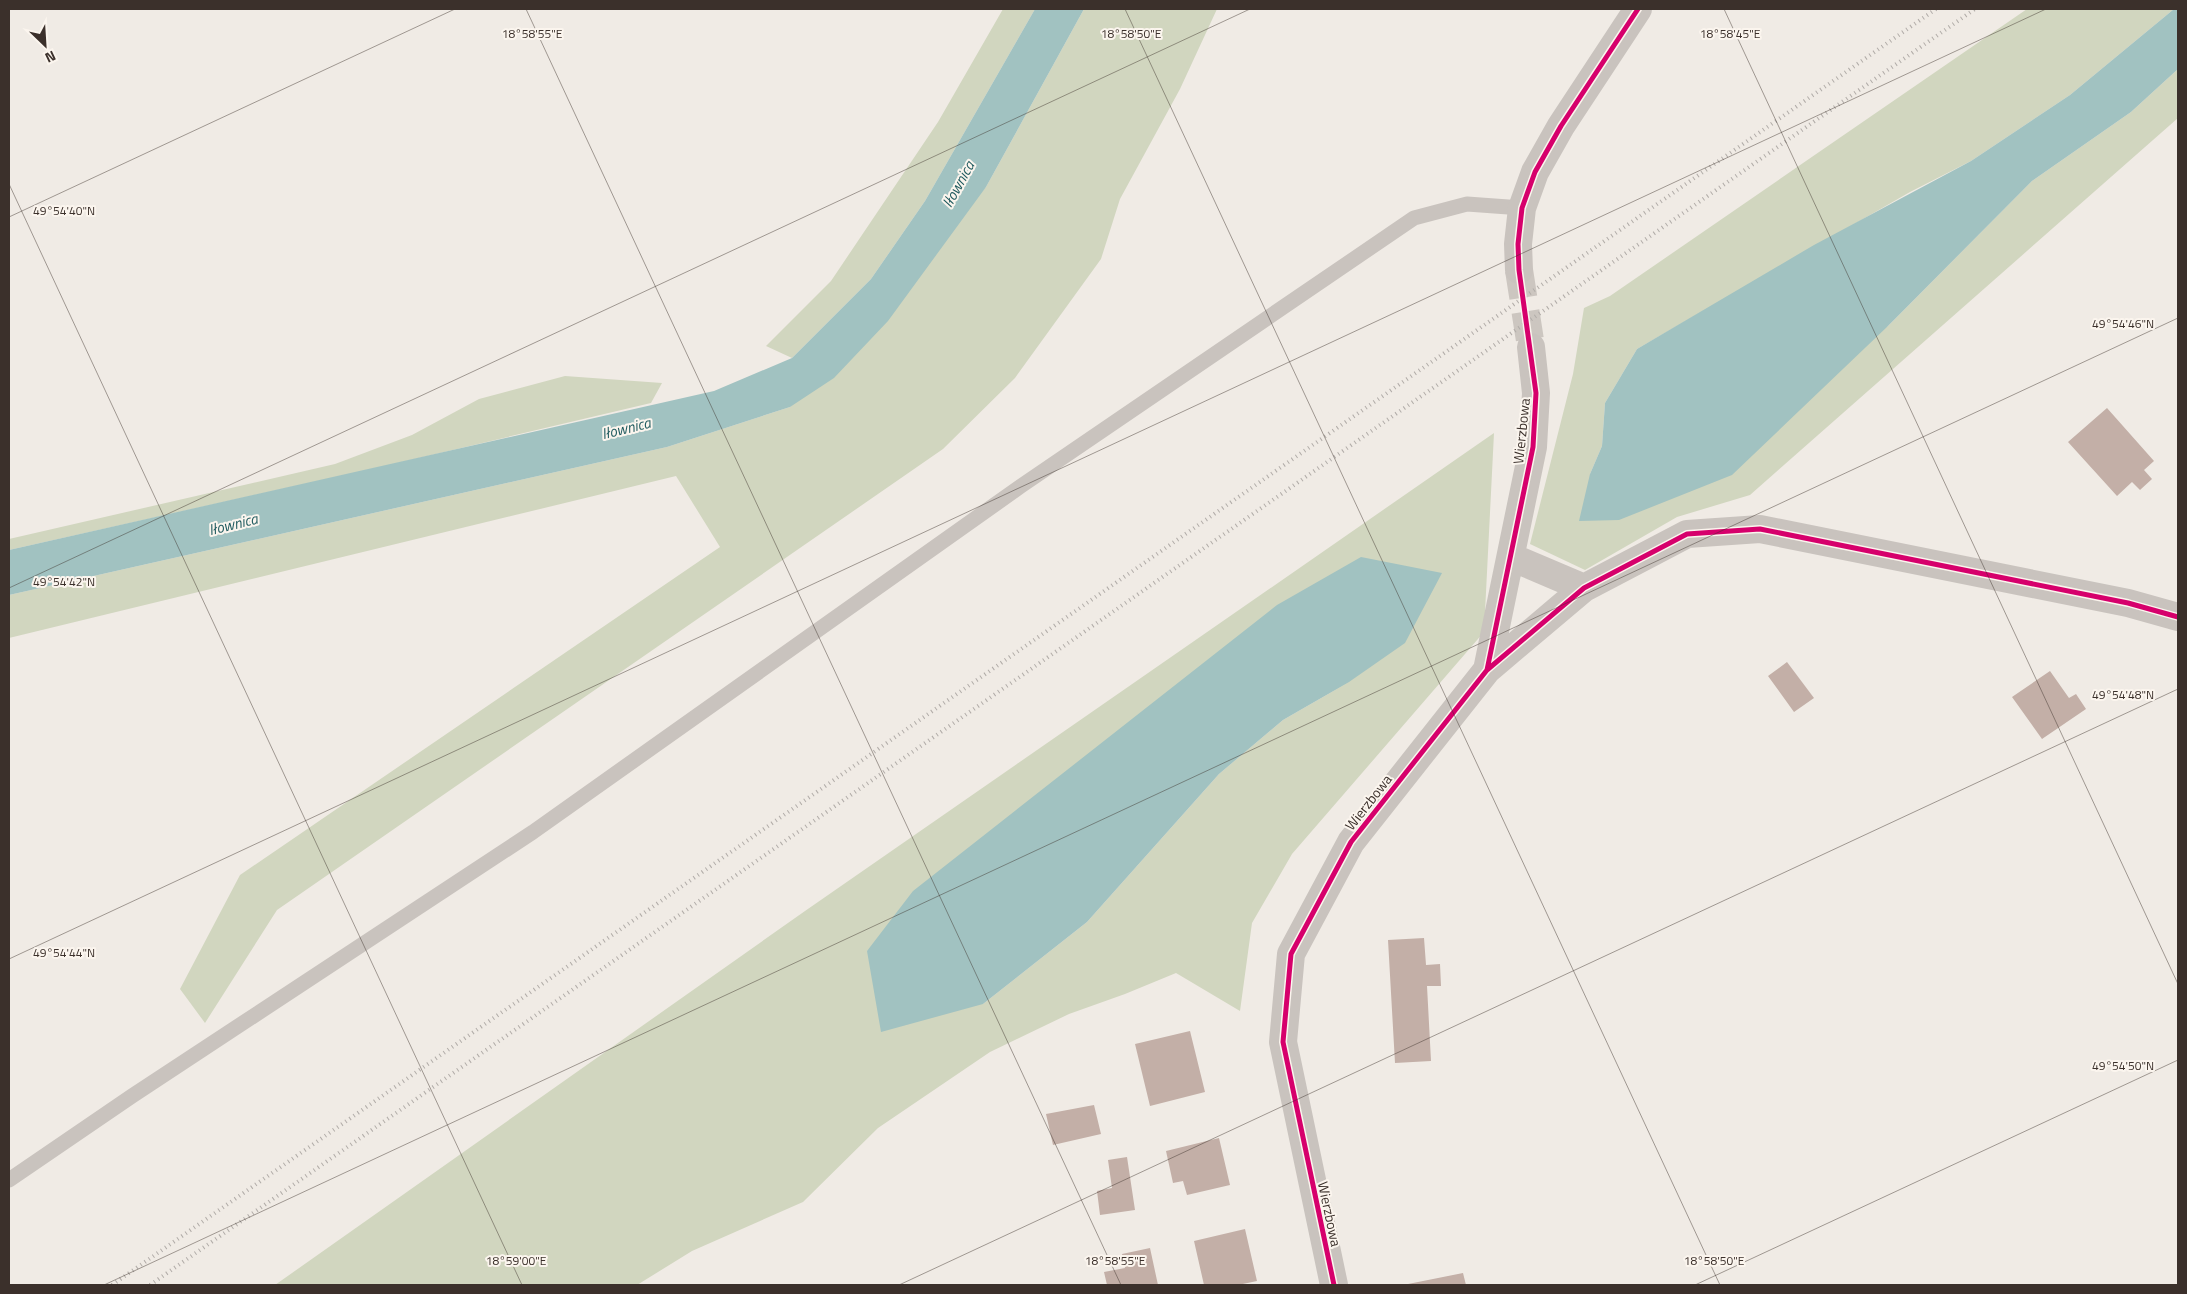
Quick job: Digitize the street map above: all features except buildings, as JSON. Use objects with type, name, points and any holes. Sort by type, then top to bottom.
[{"type":"street","points":[[1519,270],[1518,244],[1522,208],[1539,164],[1566,118],[1638,9]]},
{"type":"street","name":"Wierzbowa","points":[[1334,1285],[1283,1042],[1291,954],[1351,842],[1487,670],[1533,447],[1536,393],[1531,348]]},
{"type":"street","points":[[1487,670],[1584,588],[1687,534],[1760,528],[2128,603],[2178,617]]},
{"type":"street","points":[[1511,557],[1584,588]]},
{"type":"lane","points":[[9,1180],[132,1096],[533,832],[1021,486],[1414,218],[1467,204],[1522,208]]},
{"type":"green space","points":[[1003,9],[1035,9],[925,201],[871,279],[792,358],[766,346],[831,281],[938,122]]},
{"type":"green space","points":[[1084,9],[1217,9],[1180,89],[1120,199],[1101,259],[1015,378],[943,449],[277,910],[205,1023],[180,989],[240,875],[720,547],[676,476],[9,638],[9,595],[667,447],[790,407],[986,187]]},
{"type":"green space","points":[[2027,9],[2174,9],[2070,95],[1971,161],[1910,192],[1637,349],[1605,403],[1602,446],[1590,474],[1888,326],[2032,181],[2131,112],[2178,69],[2178,118],[1750,495],[1677,517],[1585,570],[1530,544],[1573,374],[1584,308],[1610,296]]},
{"type":"green space","points":[[565,376],[662,383],[651,403],[385,466],[9,550],[9,539],[335,464],[412,435],[479,399]]},
{"type":"green space","points":[[1494,433],[1484,632],[1292,854],[1252,923],[1240,1011],[1176,973],[1069,1014],[990,1052],[878,1128],[803,1202],[692,1251],[637,1285],[275,1285],[805,911]],"holes":[[[1349,682],[1283,720],[1219,774],[1087,922],[983,1004],[867,951]]]},
{"type":"water","name":"Iłownica","points":[[1035,9],[1084,9],[986,187],[888,321],[834,378],[790,407],[667,447],[9,595],[9,550],[714,391],[792,358],[871,279],[925,201]]},
{"type":"water","points":[[2174,9],[2178,9],[2178,69],[2131,112],[2032,181],[1888,326],[1732,475],[1619,520],[1579,521],[1590,474],[1602,446],[1605,403],[1637,349],[1814,245],[1971,161],[2070,95]]},
{"type":"water","points":[[1361,557],[1442,573],[1405,643],[1349,682],[1283,720],[1219,774],[1087,922],[983,1004],[881,1032],[867,951],[913,891],[1277,605]]},
{"type":"tunnel","points":[[1519,270],[1531,347]]},
{"type":"railway","points":[[112,1285],[1936,9]]},
{"type":"railway","points":[[150,1285],[1975,9]]},
{"type":"cycle path","points":[[1334,1285],[1283,1042],[1291,954],[1351,842],[1487,670],[1533,447],[1536,393],[1519,270],[1518,244],[1522,208],[1535,172],[1561,126],[1638,9]]},
{"type":"cycle path","points":[[1487,670],[1584,588],[1687,534],[1760,529],[2128,603],[2178,617]]}]
